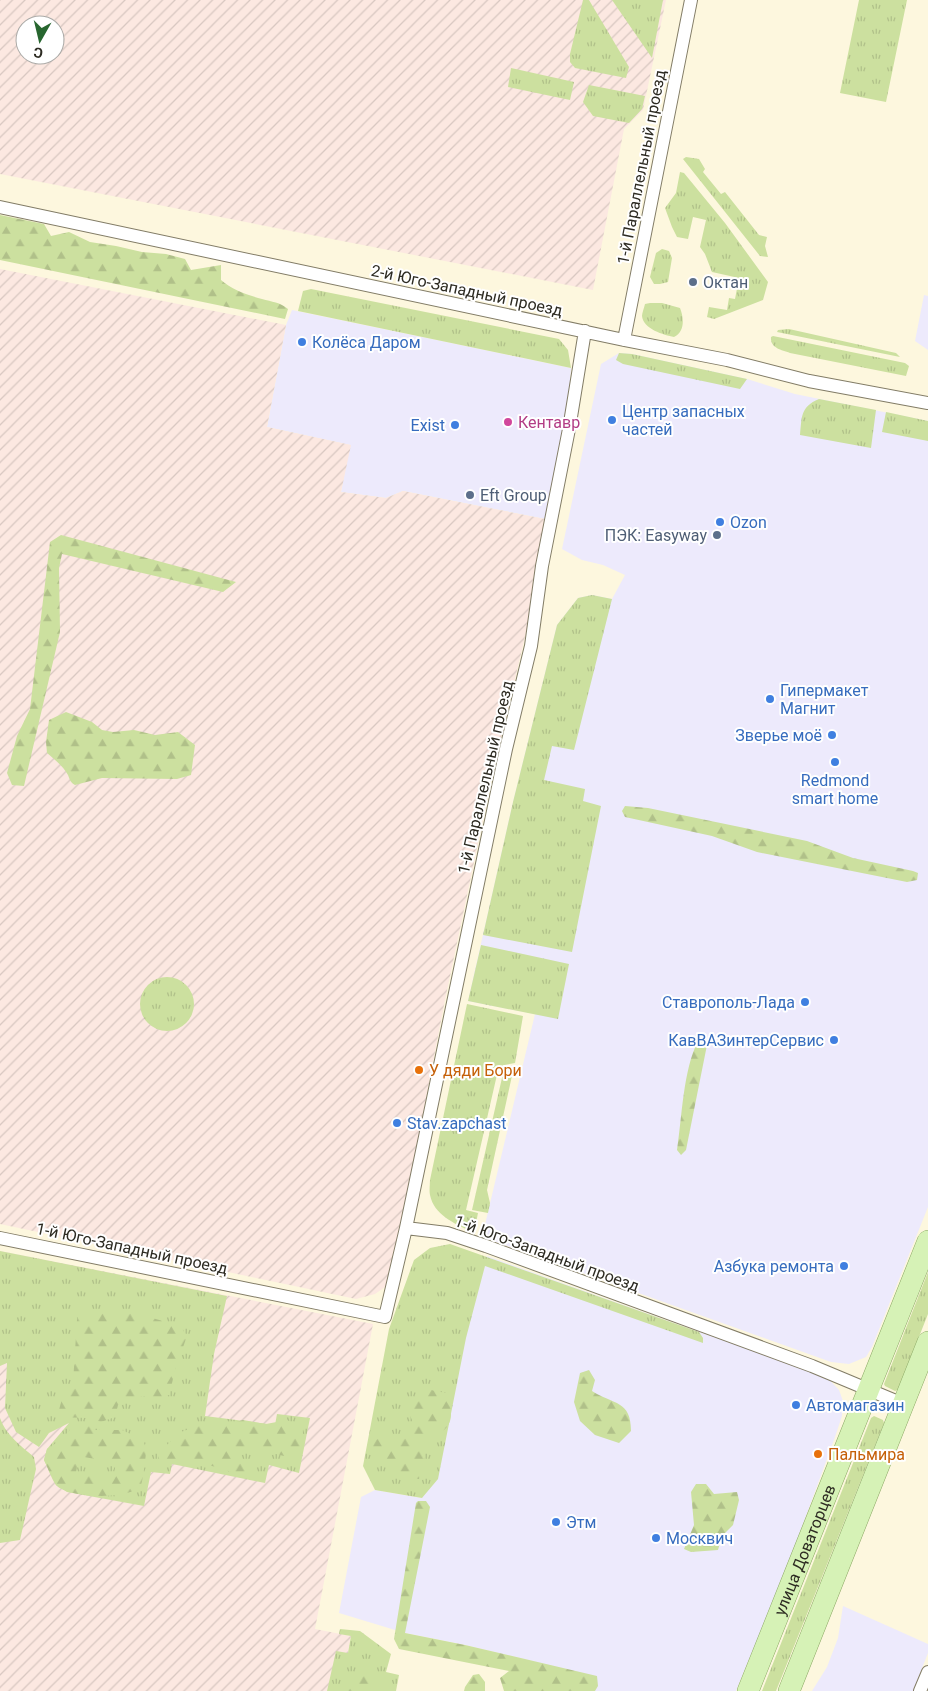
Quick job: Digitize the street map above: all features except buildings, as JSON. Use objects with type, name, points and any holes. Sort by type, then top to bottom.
[{"type":"main road","name":"улица Доваторцев","points":[[748,1691],[928,1241]]},
{"type":"main road","points":[[788,1691],[928,1342]]},
{"type":"street","name":"1-й Параллельный проезд","points":[[624,340],[691,0]]},
{"type":"street","name":"2-й Юго-Западный проезд","points":[[0,207],[624,340],[718,358],[808,380],[928,403]]},
{"type":"street","name":"1-й Параллельный проезд","points":[[406,1228],[506,749],[531,646],[542,566],[586,331]]},
{"type":"street","name":"1-й Юго-Западный проезд","points":[[0,1238],[384,1317],[406,1228],[447,1233],[812,1366],[903,1404]]},
{"type":"street","points":[[920,1691],[928,1672]]},
{"type":"shaded area","points":[[0,0],[666,0],[643,110],[624,129],[593,290],[0,174]]},
{"type":"shaded area","points":[[0,269],[286,325],[267,427],[351,445],[341,492],[386,498],[403,491],[545,519],[528,624],[493,772],[445,1000],[401,1228],[388,1285],[375,1294],[356,1299],[0,1224]]},
{"type":"shaded area","points":[[924,295],[928,296],[928,350],[915,341]]},
{"type":"shaded area","points":[[292,310],[571,368],[569,394],[545,519],[403,491],[386,498],[341,492],[350,445],[267,427],[286,325]]},
{"type":"shaded area","points":[[619,353],[632,354],[747,379],[795,394],[928,421],[928,1207],[872,1347],[866,1357],[849,1364],[831,1362],[482,1237],[535,1014],[468,1001],[513,802],[557,625],[578,598],[592,595],[612,599],[625,575],[603,565],[582,560],[562,549],[601,364]]},
{"type":"shaded area","points":[[0,1251],[373,1324],[315,1629],[351,1636],[341,1691],[0,1691]]},
{"type":"shaded area","points":[[487,1256],[825,1375],[839,1390],[843,1401],[842,1416],[834,1440],[785,1573],[736,1691],[593,1691],[590,1675],[465,1645],[405,1633],[339,1613],[361,1497],[375,1490],[422,1498]]},
{"type":"shaded area","points":[[843,1606],[928,1644],[928,1653],[913,1691],[812,1691],[827,1667],[838,1638]]},
{"type":"green space","points":[[583,0],[589,0],[629,67],[626,78],[575,68],[570,62],[570,54]]},
{"type":"green space","points":[[612,0],[663,0],[652,58]]},
{"type":"green space","points":[[859,0],[907,0],[886,102],[840,93]]},
{"type":"green space","points":[[511,68],[574,82],[570,100],[508,87]]},
{"type":"green space","points":[[589,85],[645,96],[642,109],[629,123],[593,116],[583,102]]},
{"type":"green space","points":[[686,157],[699,159],[705,169],[703,172],[721,194],[725,192],[759,235],[767,237],[765,246],[768,257],[760,256],[683,159]]},
{"type":"green space","points":[[680,172],[684,173],[725,223],[768,282],[763,300],[714,319],[707,317],[709,307],[727,310],[729,298],[735,299],[739,278],[712,272],[700,247],[706,220],[693,217],[688,239],[677,237],[665,208],[676,193]]},
{"type":"green space","points":[[0,215],[44,224],[51,236],[69,232],[90,242],[142,252],[166,254],[185,259],[191,270],[221,265],[221,280],[240,292],[285,307],[288,309],[285,319],[0,260]]},
{"type":"green space","points":[[662,249],[669,251],[672,258],[668,282],[654,284],[650,277],[656,253]]},
{"type":"green space","points":[[311,289],[559,339],[568,350],[571,368],[298,311],[303,291]]},
{"type":"green space","points":[[662,303],[680,308],[683,324],[678,335],[674,337],[655,331],[643,321],[642,313],[645,304]]},
{"type":"green space","points":[[789,329],[896,353],[900,357],[777,332],[778,330]]},
{"type":"green space","points":[[771,337],[905,363],[909,366],[906,376],[790,353],[780,350],[772,344]]},
{"type":"green space","points":[[619,353],[632,354],[747,379],[740,389],[623,364],[616,360]]},
{"type":"green space","points":[[819,399],[876,410],[871,448],[800,435],[805,409],[808,405]]},
{"type":"green space","points":[[886,412],[928,421],[928,441],[882,432]]},
{"type":"green space","points":[[61,535],[236,582],[223,592],[62,554],[59,568],[60,632],[24,786],[12,785],[7,773],[17,736],[30,709],[50,542]]},
{"type":"green space","points":[[592,595],[612,599],[574,750],[552,746],[544,780],[585,789],[583,801],[601,806],[572,952],[483,935],[513,802],[557,625],[578,598]]},
{"type":"green space","points":[[66,712],[92,722],[102,730],[113,732],[134,730],[155,735],[178,732],[195,745],[191,775],[177,779],[102,778],[75,785],[71,782],[64,769],[47,753],[46,742],[49,720]]},
{"type":"green space","points":[[625,806],[648,808],[807,841],[853,858],[913,871],[918,873],[917,880],[907,882],[757,852],[712,836],[625,817],[622,811]]},
{"type":"green space","points":[[481,945],[569,964],[558,1019],[468,1001]]},
{"type":"green space","points":[[167,977],[177,979],[186,985],[192,994],[194,1004],[192,1014],[186,1023],[177,1029],[167,1031],[157,1029],[148,1023],[142,1014],[140,1004],[142,994],[148,985],[157,979]]},
{"type":"green space","points":[[467,1004],[523,1016],[515,1063],[499,1066],[466,1210],[478,1213],[476,1223],[470,1231],[440,1213],[432,1202],[430,1195],[430,1180]]},
{"type":"green space","points":[[698,1041],[707,1045],[686,1150],[681,1155],[677,1150],[686,1080]]},
{"type":"green space","points":[[504,1069],[513,1071],[487,1190],[490,1203],[488,1213],[472,1210]]},
{"type":"green space","points":[[450,1244],[699,1332],[703,1338],[703,1343],[485,1266],[466,1338],[438,1479],[422,1498],[375,1490],[363,1466],[389,1329],[414,1260],[430,1248]]},
{"type":"green space","points":[[0,1251],[227,1296],[214,1354],[205,1416],[275,1425],[277,1414],[310,1418],[299,1473],[269,1465],[265,1483],[172,1464],[170,1474],[151,1472],[144,1506],[67,1492],[56,1485],[44,1460],[47,1449],[69,1423],[49,1433],[39,1447],[16,1432],[5,1408],[7,1363],[0,1366]]},
{"type":"green space","points":[[928,1272],[928,1314],[898,1390],[895,1391],[884,1384]]},
{"type":"green space","points":[[84,1309],[135,1313],[180,1326],[187,1336],[169,1395],[159,1398],[144,1396],[123,1400],[118,1405],[115,1417],[101,1422],[88,1418],[57,1417],[62,1399],[73,1383],[77,1320],[79,1313]]},
{"type":"green space","points":[[589,1370],[595,1380],[592,1391],[620,1405],[628,1414],[631,1431],[619,1443],[595,1435],[580,1421],[574,1402],[580,1373]]},
{"type":"green space","points":[[426,1389],[446,1393],[450,1407],[450,1422],[444,1430],[429,1437],[419,1479],[404,1478],[389,1461],[372,1453],[374,1440],[413,1431],[416,1426],[410,1416],[411,1403],[419,1393]]},
{"type":"green space","points":[[874,1416],[883,1420],[884,1423],[776,1691],[762,1691],[871,1418]]},
{"type":"green space","points":[[0,1418],[10,1435],[34,1457],[36,1469],[20,1540],[0,1543]]},
{"type":"green space","points":[[243,1420],[266,1424],[287,1420],[303,1428],[302,1454],[284,1456],[260,1450],[240,1452],[240,1459],[253,1472],[253,1474],[247,1475],[195,1463],[160,1463],[158,1453],[181,1432],[200,1425],[218,1427]]},
{"type":"green space","points":[[80,1424],[88,1425],[94,1430],[122,1430],[143,1440],[146,1451],[141,1485],[125,1494],[99,1496],[73,1493],[56,1485],[44,1460],[47,1449],[62,1439],[73,1426]],"holes":[[[79,1456],[116,1463],[113,1479],[76,1472]]]},
{"type":"green space","points":[[696,1484],[706,1484],[714,1494],[737,1492],[739,1500],[733,1525],[722,1536],[718,1550],[691,1552],[684,1549],[694,1525],[691,1492]]},
{"type":"green space","points":[[418,1501],[426,1501],[430,1507],[405,1633],[597,1676],[598,1686],[595,1691],[504,1691],[500,1678],[509,1671],[399,1649],[394,1639],[416,1503]]},
{"type":"green space","points":[[340,1629],[360,1631],[391,1654],[386,1672],[399,1675],[396,1691],[327,1691],[336,1651],[348,1653],[351,1636],[339,1634]]},
{"type":"green space","points":[[360,1668],[369,1670],[374,1676],[374,1691],[346,1691],[353,1673]]},
{"type":"green space","points":[[479,1674],[485,1682],[485,1691],[464,1691],[473,1675]]},
{"type":"place","name":"Октан","points":[[693,282]]},
{"type":"place","name":"Колёса Даром","points":[[302,342]]},
{"type":"place","name":"Центр запасных частей","points":[[612,420]]},
{"type":"place","name":"Кентавр","points":[[508,422]]},
{"type":"place","name":"Exist","points":[[455,425]]},
{"type":"place","name":"Eft Group","points":[[470,495]]},
{"type":"place","name":"Ozon","points":[[720,522]]},
{"type":"place","name":"ПЭК: Easyway","points":[[717,535]]},
{"type":"place","name":"Гипермакет Магнит","points":[[770,699]]},
{"type":"place","name":"Зверье моё","points":[[832,735]]},
{"type":"place","name":"Redmond smart home","points":[[835,762]]},
{"type":"place","name":"Ставрополь-Лада","points":[[805,1002]]},
{"type":"place","name":"КавВАЗинтерСервис","points":[[834,1040]]},
{"type":"place","name":"У дяди Бори","points":[[419,1070]]},
{"type":"place","name":"Stav.zapchast","points":[[397,1123]]},
{"type":"place","name":"Азбука ремонта","points":[[844,1266]]},
{"type":"place","name":"Автомагазин","points":[[796,1405]]},
{"type":"place","name":"Пальмира","points":[[818,1454]]},
{"type":"place","name":"Этм","points":[[556,1522]]},
{"type":"place","name":"Москвич","points":[[656,1538]]}]
